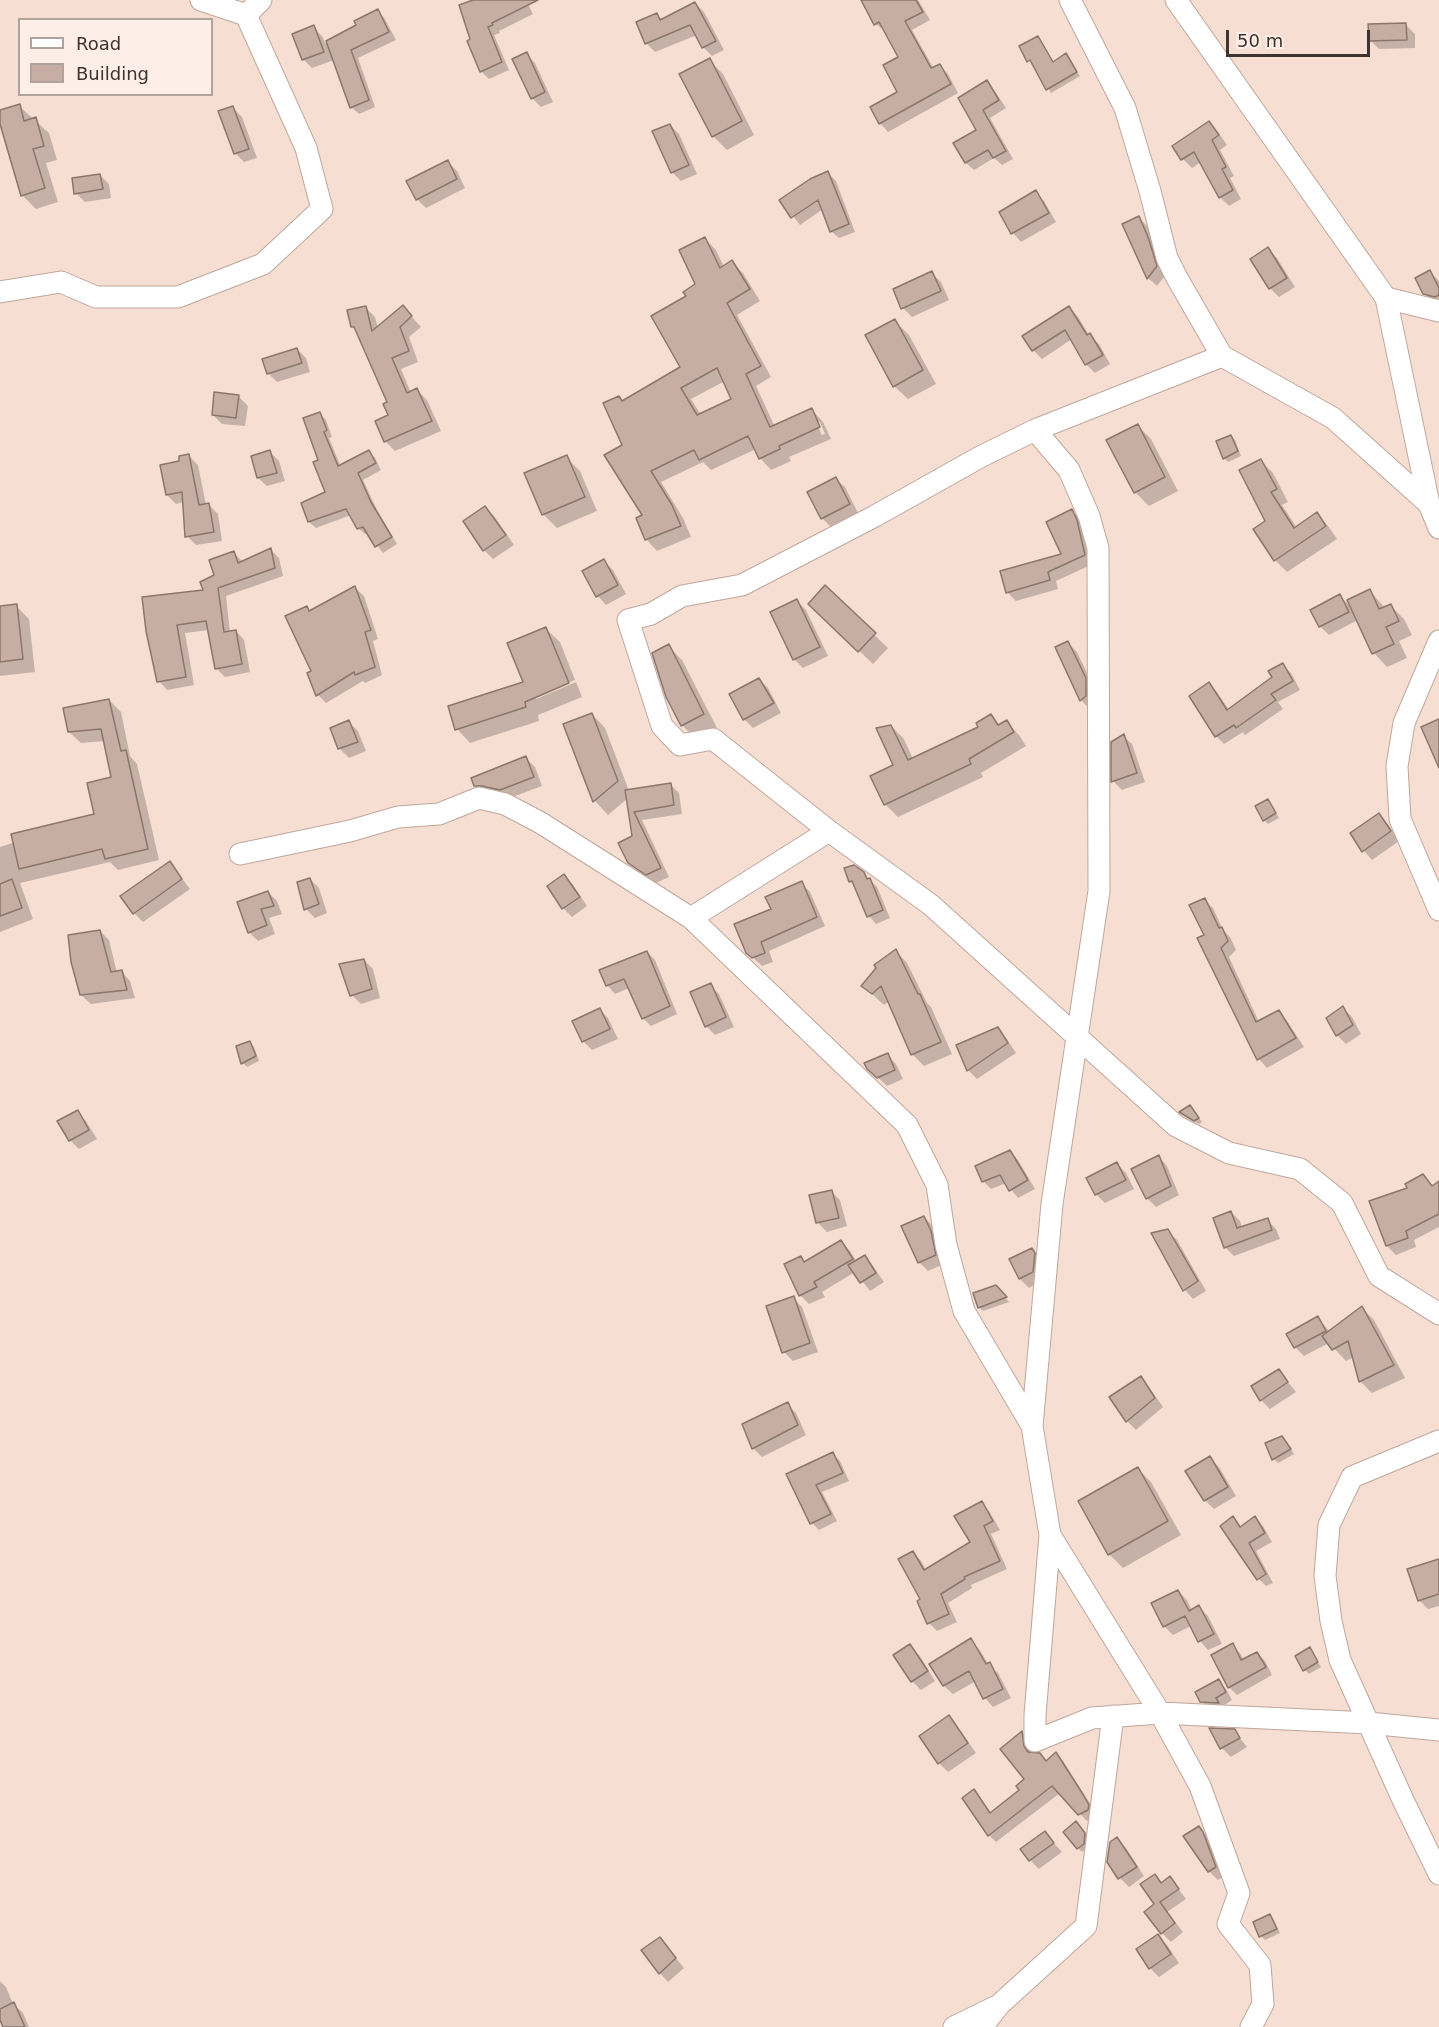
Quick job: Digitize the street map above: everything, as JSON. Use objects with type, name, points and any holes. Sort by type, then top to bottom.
[{"type":"street","points":[[0,292],[61,282],[96,297],[178,297],[263,264],[322,209],[306,147],[254,7],[201,0]]},
{"type":"street","points":[[1070,0],[1125,108],[1167,258],[1222,356],[1333,418],[1429,504]]},
{"type":"street","points":[[1176,0],[1386,298],[1429,504],[1439,528]]},
{"type":"street","points":[[1386,298],[1439,311]]},
{"type":"street","points":[[1222,356],[1035,430],[980,457],[875,516],[742,585],[682,596],[651,614],[628,620],[662,726],[680,745],[713,739],[829,831],[931,905],[1176,1126],[1229,1153],[1300,1169],[1342,1203],[1378,1276],[1439,1314]]},
{"type":"street","points":[[1035,430],[1069,470],[1089,516],[1098,548],[1099,891],[1052,1204],[1032,1426],[1050,1534],[1035,1715],[1035,1741],[1092,1718],[1160,1713],[1369,1723],[1439,1730]]},
{"type":"street","points":[[1439,641],[1404,723],[1397,766],[1400,819],[1439,910]]},
{"type":"street","points":[[240,854],[350,831],[398,817],[439,814],[479,798],[505,804],[542,823],[691,918],[907,1125],[938,1185],[946,1245],[964,1311],[1032,1426]]},
{"type":"street","points":[[691,918],[829,831]]},
{"type":"street","points":[[1439,1441],[1352,1477],[1329,1525],[1325,1576],[1330,1621],[1340,1660],[1439,1874]]},
{"type":"street","points":[[1050,1534],[1160,1713],[1200,1786],[1239,1893],[1228,1924],[1260,1965],[1263,2004],[1251,2027]]},
{"type":"street","points":[[982,2027],[999,2005],[1086,1926],[1113,1716]]},
{"type":"street","points":[[954,2027],[999,2005]]},
{"type":"building","points":[[473,0],[538,0],[488,27],[502,62],[480,72],[467,41],[470,39],[459,5]]},
{"type":"building","points":[[861,0],[916,0],[923,12],[905,21],[931,68],[940,64],[951,84],[879,124],[870,107],[897,92],[883,65],[898,57],[879,22],[874,25]]},
{"type":"building","points":[[695,2],[716,41],[702,48],[690,25],[645,44],[636,22],[657,13],[660,20]]},
{"type":"building","points":[[378,9],[389,32],[351,50],[369,100],[350,108],[326,41],[356,25],[354,21]]},
{"type":"building","points":[[1406,23],[1407,40],[1369,41],[1368,24]]},
{"type":"building","points":[[314,25],[324,52],[302,60],[292,34]]},
{"type":"building","points":[[1038,36],[1053,62],[1066,53],[1077,72],[1046,90],[1030,60],[1027,62],[1019,46]]},
{"type":"building","points":[[527,52],[545,92],[531,99],[512,59]]},
{"type":"building","points":[[710,58],[742,121],[712,137],[679,74]]},
{"type":"building","points":[[987,80],[999,100],[983,110],[1006,151],[993,158],[988,150],[965,163],[953,143],[976,130],[958,98]]},
{"type":"building","points":[[20,104],[24,121],[36,117],[44,146],[33,149],[45,188],[21,196],[0,124],[0,110]]},
{"type":"building","points":[[233,106],[249,149],[234,154],[218,111]]},
{"type":"building","points":[[1209,121],[1219,135],[1212,140],[1226,167],[1222,169],[1233,190],[1219,198],[1194,152],[1181,160],[1172,146]]},
{"type":"building","points":[[670,124],[689,165],[671,173],[652,131]]},
{"type":"building","points":[[448,160],[457,179],[416,200],[406,181]]},
{"type":"building","points":[[828,171],[849,224],[830,232],[818,200],[791,218],[779,200],[810,179]]},
{"type":"building","points":[[100,174],[103,189],[74,194],[72,178]]},
{"type":"building","points":[[1036,190],[1049,213],[1011,234],[999,212]]},
{"type":"building","points":[[1139,216],[1157,266],[1147,279],[1122,224]]},
{"type":"building","points":[[705,237],[720,268],[732,260],[750,289],[727,303],[761,366],[746,374],[770,427],[812,408],[820,427],[779,446],[780,449],[759,459],[748,436],[699,460],[694,450],[651,471],[672,505],[681,526],[645,540],[636,518],[642,515],[604,455],[622,445],[603,403],[619,396],[622,401],[680,367],[651,316],[686,296],[683,292],[695,284],[679,250]],"holes":[[[717,368],[731,399],[697,415],[681,388]]]},
{"type":"building","points":[[1268,247],[1287,278],[1269,289],[1250,259]]},
{"type":"building","points":[[1430,270],[1439,288],[1439,295],[1435,297],[1423,294],[1415,278]]},
{"type":"building","points":[[932,271],[941,291],[901,309],[893,289]]},
{"type":"building","points":[[403,305],[412,316],[400,327],[409,351],[392,358],[407,393],[417,388],[432,421],[384,442],[375,421],[388,415],[383,404],[387,402],[354,327],[351,327],[347,310],[366,306],[372,331]]},
{"type":"building","points":[[1069,306],[1087,335],[1090,333],[1103,355],[1085,365],[1065,330],[1032,351],[1022,336]]},
{"type":"building","points":[[895,319],[923,370],[893,387],[865,335]]},
{"type":"building","points":[[297,348],[302,363],[267,374],[262,359]]},
{"type":"building","points":[[214,392],[239,395],[236,418],[212,415]]},
{"type":"building","points":[[320,412],[327,430],[324,432],[338,466],[369,450],[376,463],[358,473],[371,502],[392,537],[375,547],[363,527],[357,529],[346,509],[308,522],[301,503],[325,492],[313,462],[318,460],[303,418]]},
{"type":"building","points":[[1138,424],[1165,477],[1134,493],[1106,440]]},
{"type":"building","points":[[1231,435],[1238,451],[1223,459],[1216,441]]},
{"type":"building","points":[[270,450],[277,473],[257,478],[251,456]]},
{"type":"building","points":[[189,454],[199,505],[209,503],[214,532],[185,537],[182,492],[166,495],[160,465],[179,461],[179,456]]},
{"type":"building","points":[[567,455],[585,497],[542,515],[524,473]]},
{"type":"building","points":[[1261,459],[1277,489],[1271,492],[1294,528],[1317,512],[1326,526],[1274,561],[1253,529],[1265,521],[1239,470]]},
{"type":"building","points":[[836,477],[850,504],[821,519],[807,492]]},
{"type":"building","points":[[485,506],[506,535],[483,551],[463,521]]},
{"type":"building","points":[[1072,509],[1077,520],[1085,555],[1048,572],[1050,580],[1006,593],[1000,571],[1061,554],[1046,522]]},
{"type":"building","points":[[271,548],[275,568],[218,588],[224,632],[236,630],[242,664],[215,669],[206,621],[177,625],[186,677],[157,682],[146,631],[142,597],[203,590],[200,582],[214,575],[209,560],[234,551],[238,563]]},
{"type":"building","points":[[604,559],[618,585],[596,597],[582,571]]},
{"type":"building","points":[[825,585],[876,633],[858,652],[808,604]]},
{"type":"building","points":[[355,586],[371,630],[365,632],[375,667],[355,675],[354,672],[316,696],[307,673],[311,671],[285,616],[307,606],[309,611]]},
{"type":"building","points":[[1370,589],[1379,609],[1391,604],[1399,621],[1386,627],[1394,644],[1372,654],[1347,600]]},
{"type":"building","points":[[1340,594],[1349,612],[1319,627],[1310,610]]},
{"type":"building","points":[[797,599],[820,647],[793,660],[770,612]]},
{"type":"building","points":[[17,604],[23,659],[0,662],[0,606]]},
{"type":"building","points":[[546,627],[569,683],[525,702],[526,707],[455,730],[448,706],[523,682],[507,643]]},
{"type":"building","points":[[1068,641],[1086,678],[1086,696],[1080,701],[1055,647]]},
{"type":"building","points":[[669,644],[704,714],[681,726],[666,697],[652,653]]},
{"type":"building","points":[[1283,663],[1293,681],[1271,694],[1276,700],[1236,728],[1234,725],[1215,737],[1189,696],[1209,682],[1227,710],[1272,677],[1268,671]]},
{"type":"building","points":[[759,678],[774,703],[743,720],[729,694]]},
{"type":"building","points":[[109,699],[121,751],[126,750],[148,849],[105,859],[102,849],[19,869],[11,834],[94,814],[87,783],[111,777],[101,729],[68,732],[63,708]]},
{"type":"building","points":[[592,713],[618,781],[593,802],[563,724]]},
{"type":"building","points":[[991,714],[998,725],[1007,720],[1014,732],[969,759],[971,764],[884,805],[870,776],[893,765],[876,728],[891,725],[908,760],[978,727],[976,723]]},
{"type":"building","points":[[1439,719],[1439,768],[1421,727]]},
{"type":"building","points":[[349,720],[358,742],[338,749],[330,728]]},
{"type":"building","points":[[1124,734],[1137,773],[1111,782],[1111,742]]},
{"type":"building","points":[[526,756],[534,777],[500,790],[474,786],[471,778]]},
{"type":"building","points":[[671,783],[674,805],[634,812],[661,868],[646,875],[628,863],[618,843],[632,836],[625,790]]},
{"type":"building","points":[[1268,799],[1276,813],[1263,821],[1255,806]]},
{"type":"building","points":[[1379,813],[1391,831],[1362,852],[1350,833]]},
{"type":"building","points":[[170,861],[182,879],[133,914],[120,896]]},
{"type":"building","points":[[854,865],[864,872],[867,879],[870,878],[883,910],[867,917],[844,868]]},
{"type":"building","points":[[564,874],[580,897],[562,909],[547,886]]},
{"type":"building","points":[[310,878],[319,904],[304,910],[297,882]]},
{"type":"building","points":[[12,879],[22,908],[0,916],[0,884]]},
{"type":"building","points":[[802,881],[817,917],[761,942],[765,953],[752,958],[746,953],[734,924],[771,909],[765,897]]},
{"type":"building","points":[[268,891],[274,906],[261,909],[267,925],[248,933],[237,902]]},
{"type":"building","points":[[1205,898],[1219,928],[1222,927],[1228,941],[1221,948],[1256,1022],[1279,1010],[1296,1038],[1257,1060],[1197,938],[1204,935],[1189,905]]},
{"type":"building","points":[[100,930],[111,972],[122,970],[127,990],[80,995],[71,962],[68,935]]},
{"type":"building","points":[[896,949],[920,994],[941,1042],[911,1055],[881,986],[872,994],[861,986],[876,968],[874,965]]},
{"type":"building","points":[[647,951],[670,1006],[642,1019],[624,979],[606,986],[599,970]]},
{"type":"building","points":[[364,959],[372,989],[350,996],[339,964]]},
{"type":"building","points":[[711,983],[726,1017],[705,1027],[690,992]]},
{"type":"building","points":[[1343,1006],[1353,1025],[1336,1036],[1326,1018]]},
{"type":"building","points":[[600,1008],[610,1029],[582,1042],[572,1021]]},
{"type":"building","points":[[998,1027],[1008,1043],[967,1071],[956,1045]]},
{"type":"building","points":[[250,1041],[256,1056],[241,1064],[236,1046]]},
{"type":"building","points":[[888,1053],[895,1070],[877,1078],[864,1063]]},
{"type":"building","points":[[1190,1105],[1199,1118],[1194,1121],[1179,1112]]},
{"type":"building","points":[[78,1110],[89,1130],[69,1141],[57,1121]]},
{"type":"building","points":[[1010,1150],[1028,1180],[1009,1191],[1000,1175],[982,1182],[975,1166]]},
{"type":"building","points":[[1159,1155],[1171,1186],[1146,1199],[1131,1169]]},
{"type":"building","points":[[1117,1162],[1126,1180],[1095,1195],[1086,1178]]},
{"type":"building","points":[[1423,1174],[1432,1186],[1439,1181],[1439,1214],[1406,1231],[1408,1238],[1386,1246],[1369,1201],[1407,1188],[1405,1184]]},
{"type":"building","points":[[832,1190],[839,1218],[816,1223],[809,1195]]},
{"type":"building","points":[[1231,1211],[1237,1228],[1268,1218],[1272,1230],[1224,1248],[1213,1218]]},
{"type":"building","points":[[924,1216],[931,1231],[936,1255],[918,1263],[901,1226]]},
{"type":"building","points":[[1168,1229],[1198,1281],[1183,1291],[1151,1233]]},
{"type":"building","points":[[841,1240],[853,1259],[814,1282],[817,1287],[799,1296],[784,1264],[801,1256],[804,1262]]},
{"type":"building","points":[[1032,1248],[1035,1253],[1033,1272],[1019,1279],[1009,1259]]},
{"type":"building","points":[[865,1255],[876,1273],[860,1283],[848,1265]]},
{"type":"building","points":[[996,1285],[1007,1297],[978,1308],[973,1293]]},
{"type":"building","points":[[794,1296],[810,1343],[782,1353],[766,1306]]},
{"type":"building","points":[[1362,1306],[1394,1365],[1359,1382],[1348,1341],[1332,1350],[1322,1336]]},
{"type":"building","points":[[1318,1316],[1326,1331],[1294,1348],[1286,1334]]},
{"type":"building","points":[[1279,1369],[1288,1382],[1260,1401],[1251,1386]]},
{"type":"building","points":[[1141,1376],[1155,1398],[1126,1422],[1109,1397]]},
{"type":"building","points":[[788,1402],[798,1425],[752,1449],[742,1424]]},
{"type":"building","points":[[1282,1436],[1291,1449],[1272,1460],[1265,1443]]},
{"type":"building","points":[[833,1452],[843,1473],[816,1485],[831,1514],[810,1524],[786,1474]]},
{"type":"building","points":[[1210,1456],[1228,1487],[1204,1501],[1185,1471]]},
{"type":"building","points":[[1138,1467],[1168,1521],[1108,1555],[1078,1501]]},
{"type":"building","points":[[982,1501],[993,1521],[984,1526],[1000,1561],[964,1577],[965,1579],[941,1594],[949,1614],[927,1624],[917,1601],[920,1599],[898,1559],[913,1551],[924,1570],[970,1542],[954,1516]]},
{"type":"building","points":[[1233,1516],[1240,1527],[1255,1516],[1265,1533],[1249,1543],[1266,1574],[1257,1580],[1220,1526]]},
{"type":"building","points":[[1439,1559],[1439,1594],[1418,1601],[1407,1569]]},
{"type":"building","points":[[1178,1590],[1189,1611],[1199,1605],[1214,1634],[1198,1642],[1185,1616],[1163,1627],[1151,1603]]},
{"type":"building","points":[[971,1638],[986,1664],[990,1662],[1003,1689],[983,1699],[969,1671],[943,1686],[929,1664]]},
{"type":"building","points":[[1233,1643],[1241,1660],[1257,1652],[1266,1667],[1228,1688],[1211,1655]]},
{"type":"building","points":[[910,1644],[928,1671],[911,1682],[893,1655]]},
{"type":"building","points":[[1310,1647],[1318,1662],[1303,1671],[1295,1656]]},
{"type":"building","points":[[1219,1679],[1226,1692],[1216,1698],[1219,1703],[1200,1702],[1195,1692]]},
{"type":"building","points":[[949,1715],[968,1743],[938,1764],[919,1736]]},
{"type":"building","points":[[1209,1728],[1235,1729],[1240,1738],[1220,1749]]},
{"type":"building","points":[[1022,1731],[1024,1746],[1028,1752],[1040,1753],[1046,1761],[1056,1752],[1089,1805],[1088,1810],[1078,1815],[1052,1786],[988,1836],[962,1798],[974,1789],[990,1813],[1019,1790],[1016,1786],[1024,1779],[1000,1749]]},
{"type":"building","points":[[1076,1821],[1085,1833],[1084,1844],[1077,1849],[1063,1832]]},
{"type":"building","points":[[1199,1826],[1216,1867],[1208,1872],[1183,1836]]},
{"type":"building","points":[[1045,1831],[1054,1843],[1029,1861],[1020,1849]]},
{"type":"building","points":[[1117,1837],[1137,1867],[1118,1879],[1107,1862],[1110,1842]]},
{"type":"building","points":[[1155,1874],[1161,1883],[1170,1876],[1179,1889],[1160,1902],[1175,1923],[1161,1934],[1144,1912],[1154,1904],[1140,1884]]},
{"type":"building","points":[[1270,1914],[1277,1929],[1259,1937],[1253,1922]]},
{"type":"building","points":[[1158,1934],[1171,1954],[1149,1969],[1136,1949]]},
{"type":"building","points":[[660,1937],[676,1958],[659,1974],[641,1950]]},
{"type":"building","points":[[14,2002],[25,2027],[3,2027],[0,2020],[0,2009]]}]
